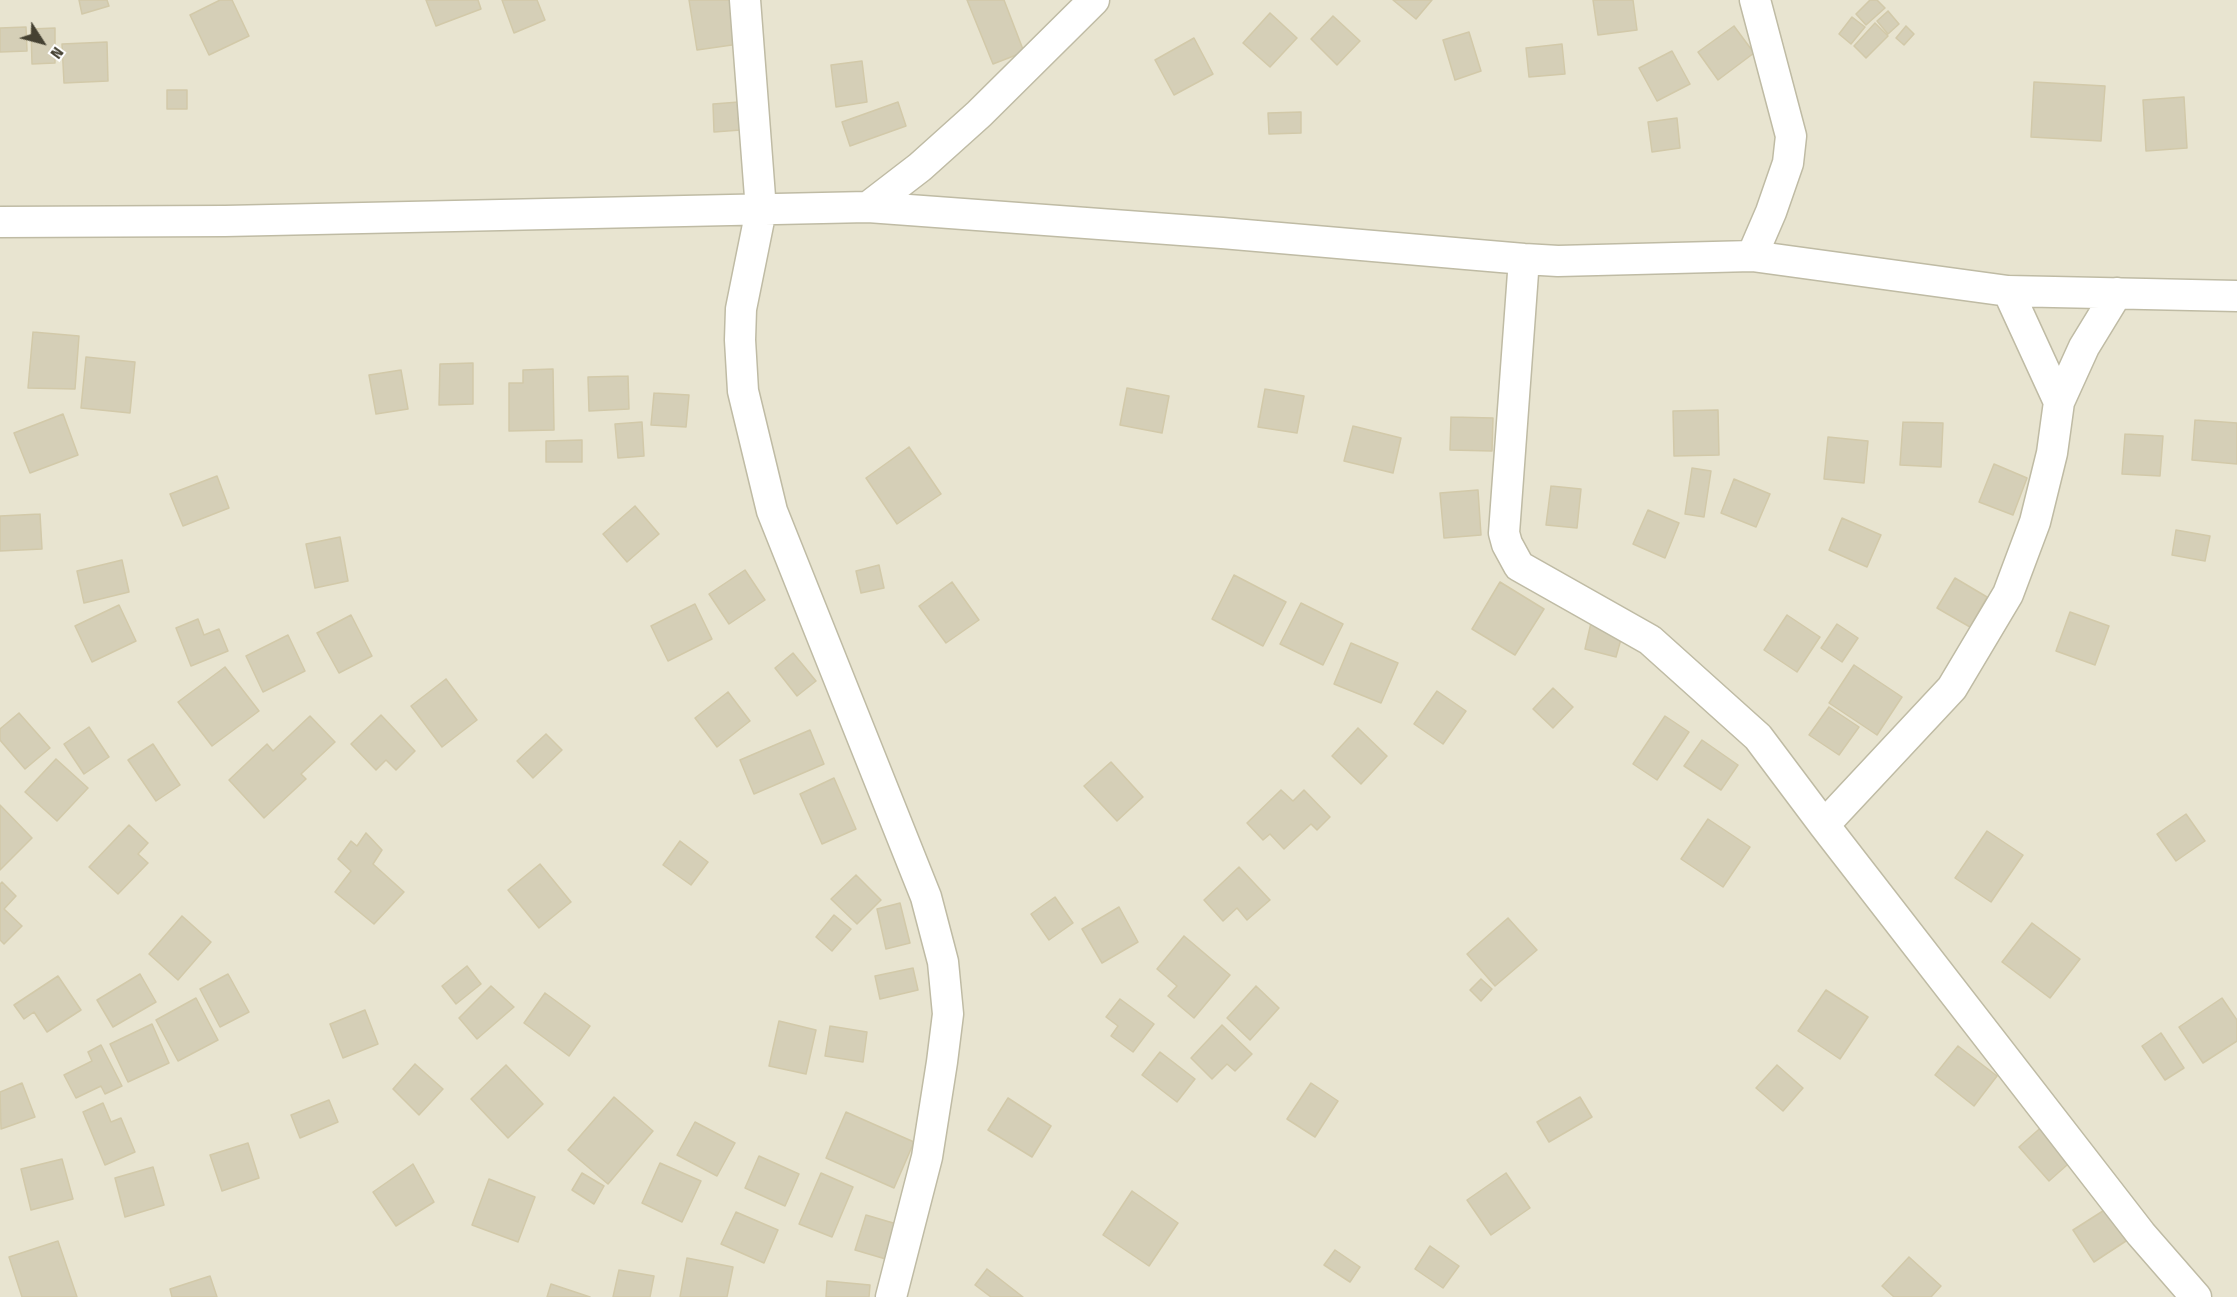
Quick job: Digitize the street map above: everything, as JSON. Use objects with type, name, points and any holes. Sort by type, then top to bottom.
[{"type":"street","points":[[746,0],[760,210],[741,309],[743,391],[771,511],[926,897],[943,962],[948,1014],[942,1062],[927,1157],[891,1297]]},
{"type":"street","points":[[868,207],[920,167],[979,114],[1094,0]]},
{"type":"street","points":[[1752,256],[1772,212],[1788,163],[1791,136],[1755,0]]},
{"type":"street","points":[[0,222],[225,221],[868,207],[1222,233],[1524,260],[1752,256],[2008,291],[2237,296]]},
{"type":"street","points":[[1524,260],[1504,534],[1519,566],[1650,640],[1758,737],[2141,1234],[2196,1297]]},
{"type":"street","points":[[2008,291],[2059,402]]},
{"type":"street","points":[[1824,825],[1952,688],[2008,594],[2036,522],[2052,453],[2059,402],[2084,347],[2117,293]]},
{"type":"shaded area","points":[[0,0],[2237,0],[2237,1297],[0,1297]]},
{"type":"building","points":[[79,0],[107,0],[109,6],[82,14]]},
{"type":"building","points":[[220,0],[232,0],[249,36],[209,55],[190,15]]},
{"type":"building","points":[[426,0],[478,0],[481,9],[436,26]]},
{"type":"building","points":[[502,0],[537,0],[545,20],[514,33]]},
{"type":"building","points":[[689,0],[739,0],[746,43],[697,50]]},
{"type":"building","points":[[967,0],[1004,0],[1024,52],[993,64]]},
{"type":"building","points":[[1393,0],[1432,0],[1416,19]]},
{"type":"building","points":[[1593,0],[1633,0],[1637,30],[1598,35]]},
{"type":"building","points":[[1870,0],[1877,0],[1885,8],[1866,25],[1856,14]]},
{"type":"building","points":[[1888,11],[1899,24],[1888,34],[1877,21]]},
{"type":"building","points":[[1270,13],[1297,38],[1270,67],[1243,43]]},
{"type":"building","points":[[1333,16],[1360,41],[1337,65],[1311,39]]},
{"type":"building","points":[[1852,17],[1865,27],[1851,44],[1839,34]]},
{"type":"building","points":[[1875,23],[1888,36],[1866,58],[1854,46]]},
{"type":"building","points":[[1734,26],[1754,53],[1718,80],[1698,52]]},
{"type":"building","points":[[1906,26],[1914,34],[1904,45],[1896,38]]},
{"type":"building","points":[[26,27],[27,51],[0,52],[0,28]]},
{"type":"building","points":[[55,28],[55,63],[32,64],[31,29]]},
{"type":"building","points":[[1469,32],[1481,71],[1455,80],[1443,40]]},
{"type":"building","points":[[1194,38],[1213,74],[1174,95],[1155,60]]},
{"type":"building","points":[[107,42],[108,81],[64,83],[62,44]]},
{"type":"building","points":[[1562,44],[1565,74],[1529,77],[1526,48]]},
{"type":"building","points":[[1672,51],[1690,84],[1657,101],[1639,68]]},
{"type":"building","points":[[862,61],[867,102],[836,107],[831,65]]},
{"type":"building","points":[[2034,82],[2105,86],[2101,141],[2031,137]]},
{"type":"building","points":[[167,90],[187,90],[187,109],[167,109]]},
{"type":"building","points":[[2184,97],[2187,148],[2146,151],[2143,100]]},
{"type":"building","points":[[752,101],[754,129],[714,132],[713,104]]},
{"type":"building","points":[[898,102],[906,126],[850,146],[842,122]]},
{"type":"building","points":[[1301,112],[1301,133],[1269,134],[1268,113]]},
{"type":"building","points":[[1677,118],[1680,148],[1652,152],[1648,122]]},
{"type":"building","points":[[33,332],[79,336],[75,389],[28,388]]},
{"type":"building","points":[[86,357],[135,362],[130,413],[81,408]]},
{"type":"building","points":[[473,363],[473,404],[439,405],[440,364]]},
{"type":"building","points":[[553,369],[554,430],[509,431],[509,383],[523,383],[523,370]]},
{"type":"building","points":[[401,370],[408,409],[376,414],[369,375]]},
{"type":"building","points":[[628,376],[629,409],[589,411],[588,377]]},
{"type":"building","points":[[1127,388],[1169,396],[1162,433],[1120,425]]},
{"type":"building","points":[[1265,389],[1304,396],[1297,433],[1258,427]]},
{"type":"building","points":[[654,393],[689,395],[686,427],[651,425]]},
{"type":"building","points":[[1718,410],[1719,455],[1674,456],[1673,411]]},
{"type":"building","points":[[63,414],[78,455],[30,473],[14,433]]},
{"type":"building","points":[[1451,417],[1493,418],[1492,451],[1450,450]]},
{"type":"building","points":[[2195,420],[2237,423],[2237,464],[2192,460]]},
{"type":"building","points":[[642,422],[644,456],[618,458],[615,424]]},
{"type":"building","points":[[1903,422],[1943,423],[1941,467],[1900,465]]},
{"type":"building","points":[[1353,426],[1401,438],[1393,473],[1344,461]]},
{"type":"building","points":[[2125,434],[2163,436],[2160,476],[2122,474]]},
{"type":"building","points":[[1828,437],[1868,441],[1864,483],[1824,479]]},
{"type":"building","points":[[582,440],[582,462],[546,462],[546,441]]},
{"type":"building","points":[[909,447],[941,494],[897,524],[866,478]]},
{"type":"building","points":[[1994,464],[2027,478],[2013,515],[1979,502]]},
{"type":"building","points":[[1692,468],[1711,471],[1704,517],[1685,514]]},
{"type":"building","points":[[217,476],[229,508],[183,526],[170,494]]},
{"type":"building","points":[[1734,479],[1770,494],[1756,527],[1721,513]]},
{"type":"building","points":[[1551,486],[1581,489],[1577,528],[1546,525]]},
{"type":"building","points":[[1478,490],[1481,535],[1444,538],[1440,493]]},
{"type":"building","points":[[635,506],[659,534],[627,562],[603,534]]},
{"type":"building","points":[[1648,510],[1679,523],[1665,558],[1633,544]]},
{"type":"building","points":[[40,514],[42,549],[0,551],[0,516]]},
{"type":"building","points":[[1842,518],[1881,535],[1867,567],[1829,550]]},
{"type":"building","points":[[2176,530],[2210,536],[2205,561],[2172,555]]},
{"type":"building","points":[[340,537],[348,581],[315,588],[306,544]]},
{"type":"building","points":[[122,560],[129,592],[84,603],[77,571]]},
{"type":"building","points":[[879,565],[884,588],[861,593],[856,571]]},
{"type":"building","points":[[745,570],[765,600],[729,624],[709,594]]},
{"type":"building","points":[[1234,575],[1286,602],[1263,646],[1212,619]]},
{"type":"building","points":[[1955,578],[1987,597],[1970,627],[1937,608]]},
{"type":"building","points":[[952,582],[979,620],[946,643],[919,606]]},
{"type":"building","points":[[1500,582],[1544,609],[1515,655],[1472,629]]},
{"type":"building","points":[[1301,603],[1343,624],[1323,665],[1280,644]]},
{"type":"building","points":[[695,604],[712,639],[668,661],[651,626]]},
{"type":"building","points":[[119,605],[136,641],[92,662],[75,626]]},
{"type":"building","points":[[2070,612],[2109,626],[2095,665],[2056,651]]},
{"type":"building","points":[[351,615],[372,656],[339,673],[317,633]]},
{"type":"building","points":[[1787,615],[1820,637],[1797,672],[1764,650]]},
{"type":"building","points":[[198,619],[204,635],[219,629],[228,651],[191,666],[176,628]]},
{"type":"building","points":[[1591,623],[1623,632],[1616,657],[1585,649]]},
{"type":"building","points":[[1837,624],[1858,638],[1842,662],[1821,648]]},
{"type":"building","points":[[288,635],[305,671],[263,692],[246,656]]},
{"type":"building","points":[[1351,643],[1398,663],[1381,703],[1334,684]]},
{"type":"building","points":[[793,653],[816,681],[797,696],[775,668]]},
{"type":"building","points":[[1854,665],[1902,697],[1877,735],[1829,703]]},
{"type":"building","points":[[225,667],[259,711],[212,746],[178,702]]},
{"type":"building","points":[[446,679],[477,720],[442,747],[411,706]]},
{"type":"building","points":[[1553,688],[1573,707],[1553,728],[1533,709]]},
{"type":"building","points":[[1437,691],[1466,711],[1443,744],[1414,724]]},
{"type":"building","points":[[728,692],[750,721],[717,747],[695,718]]},
{"type":"building","points":[[1829,707],[1859,727],[1839,755],[1809,735]]},
{"type":"building","points":[[19,713],[50,748],[25,769],[0,740],[0,729]]},
{"type":"building","points":[[381,715],[415,751],[396,770],[386,760],[376,770],[351,744]]},
{"type":"building","points":[[310,716],[335,742],[301,774],[306,779],[264,818],[229,780],[267,744],[273,751]]},
{"type":"building","points":[[1665,716],[1689,732],[1657,780],[1633,764]]},
{"type":"building","points":[[89,727],[109,757],[84,774],[64,744]]},
{"type":"building","points":[[1358,728],[1387,756],[1361,784],[1332,756]]},
{"type":"building","points":[[810,730],[824,764],[754,794],[740,760]]},
{"type":"building","points":[[546,734],[562,750],[533,778],[517,761]]},
{"type":"building","points":[[1702,740],[1738,765],[1721,790],[1684,766]]},
{"type":"building","points":[[153,744],[180,785],[156,801],[128,760]]},
{"type":"building","points":[[56,759],[88,788],[57,821],[25,792]]},
{"type":"building","points":[[1111,762],[1143,797],[1117,821],[1084,786]]},
{"type":"building","points":[[834,778],[856,829],[822,844],[800,794]]},
{"type":"building","points":[[1281,790],[1293,801],[1304,790],[1330,817],[1317,830],[1311,824],[1284,849],[1270,834],[1263,840],[1247,823]]},
{"type":"building","points":[[0,805],[32,838],[0,870]]},
{"type":"building","points":[[2186,814],[2205,841],[2176,861],[2157,834]]},
{"type":"building","points":[[1708,819],[1750,847],[1723,887],[1681,859]]},
{"type":"building","points":[[129,825],[148,843],[138,854],[148,863],[118,894],[89,867]]},
{"type":"building","points":[[1987,831],[2023,855],[1991,902],[1955,878]]},
{"type":"building","points":[[366,833],[382,850],[373,864],[404,892],[374,924],[335,892],[351,871],[338,859],[351,841],[357,846]]},
{"type":"building","points":[[680,841],[708,862],[691,885],[663,865]]},
{"type":"building","points":[[540,864],[571,902],[539,928],[508,890]]},
{"type":"building","points":[[1239,867],[1270,900],[1247,920],[1237,908],[1223,921],[1204,900]]},
{"type":"building","points":[[856,875],[881,900],[857,924],[831,899]]},
{"type":"building","points":[[2,882],[16,896],[4,909],[22,926],[4,944],[0,940],[0,884]]},
{"type":"building","points":[[1055,897],[1073,923],[1049,940],[1031,914]]},
{"type":"building","points":[[900,903],[910,943],[886,949],[877,909]]},
{"type":"building","points":[[1119,907],[1138,942],[1102,963],[1082,929]]},
{"type":"building","points":[[834,915],[851,929],[832,951],[816,937]]},
{"type":"building","points":[[182,916],[211,942],[178,980],[149,954]]},
{"type":"building","points":[[1508,918],[1537,950],[1495,986],[1467,954]]},
{"type":"building","points":[[2032,923],[2080,959],[2050,998],[2002,962]]},
{"type":"building","points":[[1184,936],[1230,975],[1194,1018],[1168,996],[1177,986],[1157,969]]},
{"type":"building","points":[[467,966],[481,984],[456,1004],[442,986]]},
{"type":"building","points":[[913,968],[918,990],[880,999],[875,976]]},
{"type":"building","points":[[140,974],[156,1002],[113,1027],[97,1000]]},
{"type":"building","points":[[228,974],[249,1012],[220,1027],[200,989]]},
{"type":"building","points":[[58,976],[81,1010],[47,1032],[34,1012],[24,1019],[14,1005]]},
{"type":"building","points":[[1481,979],[1492,989],[1481,1001],[1470,990]]},
{"type":"building","points":[[491,986],[514,1007],[477,1039],[459,1018]]},
{"type":"building","points":[[1256,986],[1279,1008],[1250,1040],[1227,1018]]},
{"type":"building","points":[[1826,990],[1868,1017],[1840,1059],[1798,1031]]},
{"type":"building","points":[[545,993],[590,1026],[569,1056],[524,1023]]},
{"type":"building","points":[[196,998],[218,1040],[178,1061],[156,1020]]},
{"type":"building","points":[[2222,998],[2237,1020],[2237,1041],[2203,1063],[2179,1027]]},
{"type":"building","points":[[1120,999],[1154,1024],[1133,1052],[1111,1036],[1118,1026],[1106,1017]]},
{"type":"building","points":[[365,1010],[378,1044],[343,1058],[330,1024]]},
{"type":"building","points":[[779,1021],[816,1030],[806,1074],[769,1066]]},
{"type":"building","points":[[152,1024],[169,1063],[128,1082],[110,1044]]},
{"type":"building","points":[[1222,1025],[1252,1054],[1235,1071],[1227,1064],[1212,1079],[1191,1058]]},
{"type":"building","points":[[830,1026],[867,1032],[863,1062],[825,1056]]},
{"type":"building","points":[[2161,1033],[2184,1068],[2165,1080],[2142,1046]]},
{"type":"building","points":[[101,1045],[122,1086],[105,1094],[101,1086],[76,1098],[64,1075],[92,1061],[88,1052]]},
{"type":"building","points":[[1958,1046],[1997,1076],[1974,1106],[1935,1075]]},
{"type":"building","points":[[1160,1052],[1195,1079],[1177,1102],[1142,1075]]},
{"type":"building","points":[[415,1064],[443,1089],[419,1115],[393,1089]]},
{"type":"building","points":[[506,1065],[543,1104],[508,1138],[471,1099]]},
{"type":"building","points":[[1777,1065],[1803,1088],[1783,1111],[1756,1088]]},
{"type":"building","points":[[22,1083],[35,1117],[1,1129],[0,1092]]},
{"type":"building","points":[[1311,1083],[1338,1101],[1315,1137],[1287,1119]]},
{"type":"building","points":[[614,1097],[653,1131],[608,1184],[568,1150]]},
{"type":"building","points":[[1580,1097],[1592,1117],[1549,1142],[1537,1122]]},
{"type":"building","points":[[1008,1098],[1051,1126],[1032,1157],[988,1130]]},
{"type":"building","points":[[329,1100],[338,1122],[300,1138],[291,1115]]},
{"type":"building","points":[[103,1103],[111,1122],[121,1118],[135,1152],[105,1165],[83,1112]]},
{"type":"building","points":[[846,1112],[914,1142],[894,1188],[826,1158]]},
{"type":"building","points":[[695,1122],[735,1143],[717,1176],[677,1155]]},
{"type":"building","points":[[2046,1123],[2076,1157],[2049,1181],[2019,1147]]},
{"type":"building","points":[[248,1143],[259,1178],[222,1191],[210,1155]]},
{"type":"building","points":[[759,1156],[799,1174],[785,1206],[745,1188]]},
{"type":"building","points":[[62,1159],[73,1199],[31,1210],[21,1169]]},
{"type":"building","points":[[660,1163],[701,1181],[682,1222],[642,1203]]},
{"type":"building","points":[[413,1164],[434,1202],[396,1226],[373,1192]]},
{"type":"building","points":[[153,1167],[164,1205],[125,1217],[115,1178]]},
{"type":"building","points":[[582,1173],[604,1186],[594,1204],[572,1190]]},
{"type":"building","points":[[821,1173],[853,1187],[832,1237],[799,1224]]},
{"type":"building","points":[[1506,1173],[1530,1208],[1491,1235],[1467,1200]]},
{"type":"building","points":[[489,1179],[535,1197],[518,1242],[472,1225]]},
{"type":"building","points":[[1132,1191],[1178,1223],[1149,1266],[1103,1235]]},
{"type":"building","points":[[2106,1209],[2126,1241],[2094,1262],[2073,1230]]},
{"type":"building","points":[[736,1212],[778,1230],[764,1263],[721,1244]]},
{"type":"building","points":[[866,1215],[900,1225],[889,1260],[855,1250]]},
{"type":"building","points":[[58,1241],[77,1297],[22,1297],[9,1257]]},
{"type":"building","points":[[1430,1246],[1459,1266],[1443,1288],[1415,1269]]},
{"type":"building","points":[[1335,1250],[1360,1267],[1350,1282],[1324,1265]]},
{"type":"building","points":[[1909,1257],[1941,1286],[1931,1297],[1894,1297],[1882,1286]]},
{"type":"building","points":[[687,1258],[733,1267],[727,1297],[680,1297]]},
{"type":"building","points":[[987,1269],[1023,1297],[991,1297],[975,1285]]},
{"type":"building","points":[[619,1270],[654,1276],[650,1297],[613,1297]]},
{"type":"building","points":[[210,1276],[217,1297],[172,1297],[170,1289]]},
{"type":"building","points":[[827,1281],[870,1285],[869,1297],[826,1297]]},
{"type":"building","points":[[551,1284],[590,1297],[547,1297]]}]
